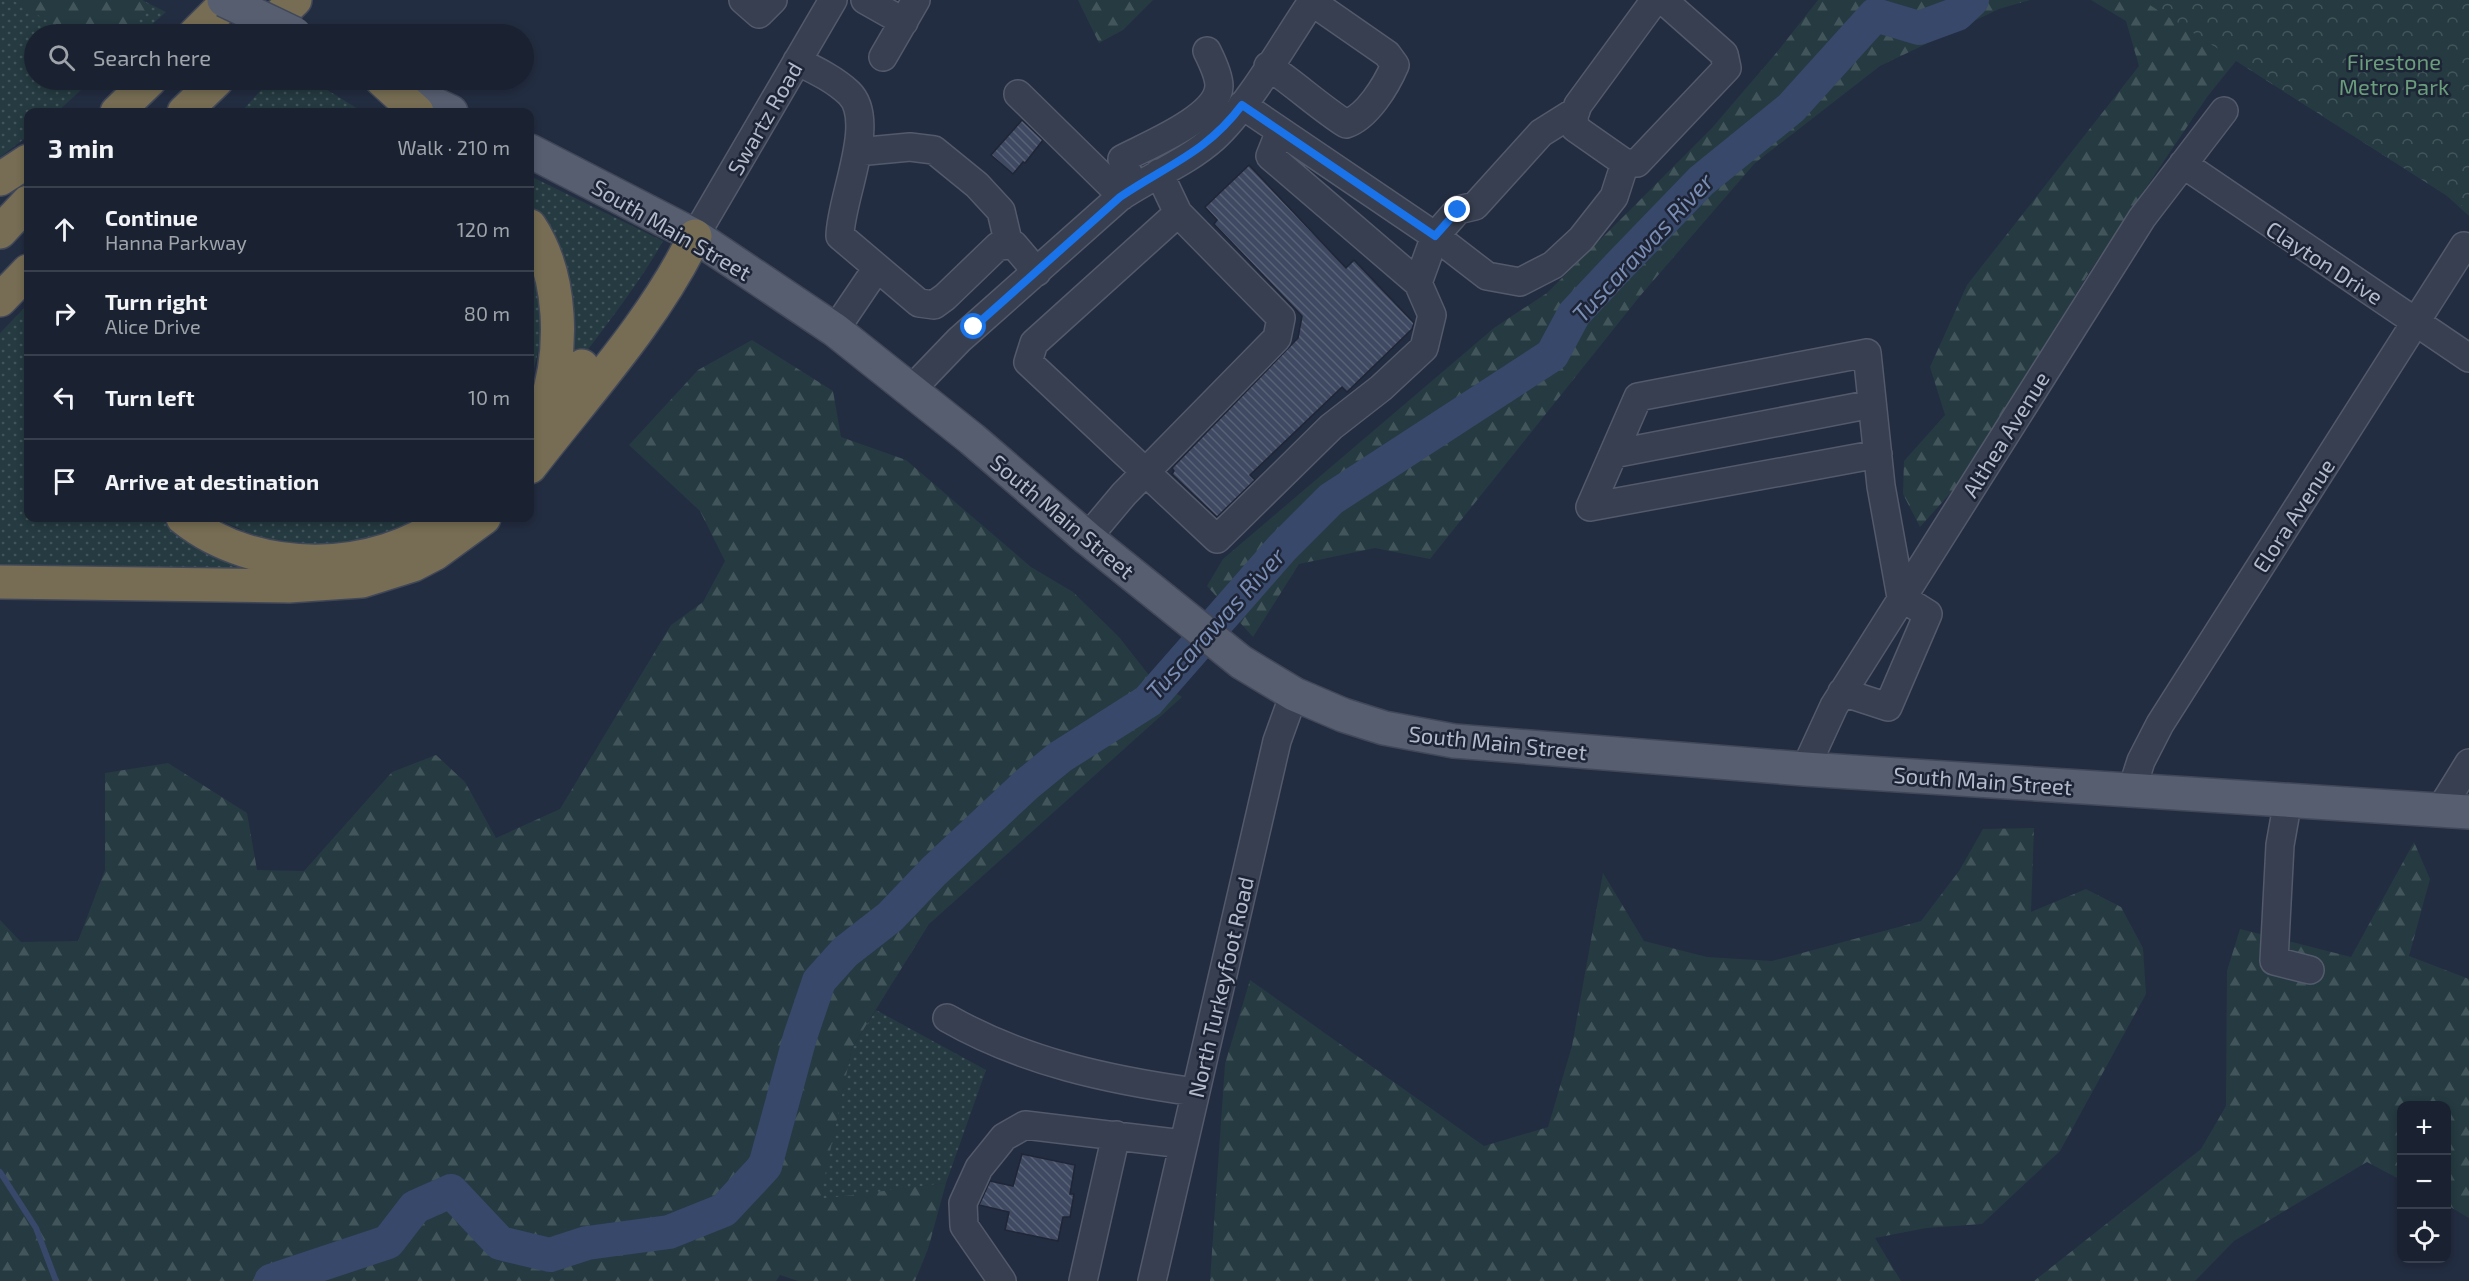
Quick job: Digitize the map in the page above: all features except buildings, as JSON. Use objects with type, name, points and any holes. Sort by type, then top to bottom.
[{"type":"highway","points":[[205,24],[229,0]]},
{"type":"highway","points":[[270,24],[295,0]]},
{"type":"highway","points":[[110,108],[136,90]]},
{"type":"highway","points":[[121,108],[139,90]]},
{"type":"highway","points":[[188,108],[207,90]]},
{"type":"highway","points":[[200,108],[211,90]]},
{"type":"highway","points":[[394,90],[413,108]]},
{"type":"highway","points":[[0,179],[24,164]]},
{"type":"highway","points":[[0,232],[24,206]]},
{"type":"highway","points":[[534,234],[543,253],[552,284],[557,317],[552,388],[537,418]]},
{"type":"highway","points":[[537,418],[565,388],[652,275],[695,236]]},
{"type":"highway","points":[[534,462],[651,311],[679,268],[695,236]]},
{"type":"highway","points":[[0,300],[24,275]]},
{"type":"highway","points":[[190,522],[216,538],[250,551],[312,561],[366,555],[394,546],[441,522]]},
{"type":"highway","points":[[0,582],[289,586],[362,581],[413,565],[436,553],[479,522]]},
{"type":"main road","points":[[224,0],[274,24]]},
{"type":"main road","points":[[404,90],[442,108]]},
{"type":"main road","name":"South Main Street","points":[[534,153],[695,236],[835,330],[972,439],[1087,538],[1241,662],[1294,694],[1343,715],[1384,728],[1454,741],[1805,769],[2455,811]]},
{"type":"street","points":[[743,0],[759,14],[773,0]]},
{"type":"street","name":"Swartz Road","points":[[695,236],[833,0]]},
{"type":"street","points":[[865,0],[910,11],[883,57]]},
{"type":"street","points":[[1418,282],[1435,236],[1458,210],[1475,207],[1541,133],[1576,111],[1655,0]]},
{"type":"street","points":[[1576,111],[1575,128],[1625,163],[1637,163],[1727,68],[1724,54],[1663,0]]},
{"type":"street","points":[[910,391],[974,327],[1128,192],[1159,173],[1210,155],[1230,108],[1268,66],[1312,1],[1387,54],[1395,65],[1389,78],[1358,120],[1346,124],[1312,102],[1298,87],[1268,66]]},
{"type":"street","points":[[1207,51],[1219,87],[1230,108],[1280,131],[1435,236],[1486,276],[1520,282],[1553,265],[1581,239],[1614,197],[1625,163]]},
{"type":"street","points":[[797,61],[827,76],[851,94],[860,118],[857,152],[843,201],[840,236],[919,303],[934,305],[998,246],[1014,245],[1036,272]]},
{"type":"street","points":[[1018,94],[1128,192]]},
{"type":"street","points":[[1128,192],[1122,159],[1170,135],[1196,118],[1230,108]]},
{"type":"street","name":"Althea Avenue","points":[[1805,769],[1815,742],[1842,692],[2078,317],[2142,218],[2224,111]]},
{"type":"street","points":[[1178,213],[1034,343],[1028,362],[1217,539],[1331,428],[1381,388],[1424,348],[1432,315],[1418,282],[1270,156],[1280,131]]},
{"type":"street","points":[[857,152],[910,147],[934,150],[977,185],[1001,211],[1009,245]]},
{"type":"street","name":"Clayton Drive","points":[[2183,164],[2469,358]]},
{"type":"street","points":[[1087,538],[1145,472],[1277,338],[1281,318],[1178,213],[1159,173]]},
{"type":"street","name":"Elora Avenue","points":[[2132,789],[2141,761],[2160,724],[2464,246]]},
{"type":"street","points":[[835,330],[878,268]]},
{"type":"street","points":[[945,297],[974,327]]},
{"type":"street","points":[[1842,692],[1888,707],[1928,614],[1901,597],[1878,454],[1867,353],[1638,397],[1590,507],[1878,454]]},
{"type":"street","points":[[1613,454],[1872,404]]},
{"type":"street","name":"North Turkeyfoot Road","points":[[1152,1281],[1277,741],[1294,694]]},
{"type":"street","points":[[2455,811],[2469,762]]},
{"type":"street","points":[[2288,800],[2280,845],[2274,961],[2310,970]]},
{"type":"street","points":[[947,1018],[984,1040],[1029,1057],[1130,1083],[1195,1092]]},
{"type":"street","points":[[1002,1281],[964,1226],[963,1203],[979,1168],[1004,1137],[1025,1125],[1183,1144]]},
{"type":"street","points":[[1083,1281],[1116,1135]]},
{"type":"green space","points":[[0,0],[142,0],[166,12],[152,24],[24,24],[24,90],[81,90],[61,108],[24,108],[24,139],[0,157]]},
{"type":"green space","points":[[12,0],[142,0],[152,6],[129,24],[53,24]]},
{"type":"green space","points":[[1078,0],[1153,0],[1123,30],[1099,43]]},
{"type":"green space","points":[[1818,0],[2030,0],[1999,9],[1880,66],[1755,163],[1640,296],[1430,559],[1375,548],[1299,564],[1253,637],[1207,586],[1223,559],[1494,328],[1547,293],[1712,128]]},
{"type":"green space","points":[[2091,0],[2469,0],[2469,216],[2446,195],[2236,61],[2207,97],[2090,271],[1964,478],[1920,527],[1903,494],[1904,461],[1945,415],[1930,367],[1967,285],[2139,66],[2126,21]]},
{"type":"green space","name":"Firestone Metro Park","points":[[2142,0],[2469,0],[2469,210]]},
{"type":"green space","points":[[261,90],[327,90],[356,108],[245,108]]},
{"type":"green space","points":[[534,178],[663,241],[640,278],[563,385],[534,233]]},
{"type":"green space","points":[[534,267],[545,321],[534,369]]},
{"type":"green space","points":[[24,308],[24,522],[164,522],[212,553],[263,566],[265,576],[95,565],[0,567],[0,333]]},
{"type":"green space","points":[[752,340],[833,391],[841,437],[906,460],[1031,567],[1073,592],[1119,637],[1152,679],[1182,697],[929,924],[852,1048],[820,1199],[946,1183],[928,1249],[915,1281],[798,1281],[780,1275],[776,1281],[0,1281],[0,920],[21,942],[78,941],[105,870],[105,773],[168,763],[247,813],[257,870],[304,871],[392,772],[436,755],[465,782],[496,838],[560,809],[671,625],[703,602],[725,561],[700,511],[629,445],[698,370]]},
{"type":"green space","points":[[224,522],[412,522],[386,536],[313,549],[268,541]]},
{"type":"green space","points":[[2034,828],[2031,912],[2086,889],[2121,907],[2143,948],[2146,994],[2060,1151],[1982,1224],[1926,1228],[1875,1238],[1901,1281],[1210,1281],[1225,1064],[1250,980],[1484,1146],[1548,1127],[1572,1046],[1603,873],[1644,941],[1707,957],[1772,961],[1921,921],[1959,871],[1983,829]]},
{"type":"green space","points":[[2414,842],[2430,879],[2409,956],[2469,979],[2469,1218],[2451,1207],[2451,1101],[2397,1101],[2397,1178],[2367,1162],[2234,1241],[2195,1281],[2034,1281],[2201,1149],[2226,1106],[2227,971],[2240,929],[2351,957]]},
{"type":"green space","points":[[876,1010],[986,1070],[946,1183],[819,1200],[852,1048]]},
{"type":"waterway","name":"Tuscarawas River","points":[[271,1281],[388,1242],[415,1207],[451,1191],[500,1243],[550,1255],[587,1243],[669,1232],[724,1210],[765,1166],[800,1037],[819,981],[845,952],[890,917],[934,871],[1027,784],[1060,757],[1148,701],[1282,548],[1331,499],[1552,355],[1574,314],[1617,268],[1701,181],[1791,108],[1875,15],[1919,28],[1957,14],[1972,0]]},
{"type":"waterway","points":[[0,1172],[36,1228],[56,1281]]},
{"type":"route","points":[[974,327],[1120,197],[1143,181],[1195,153],[1214,138],[1242,105],[1435,236],[1458,210]]}]
